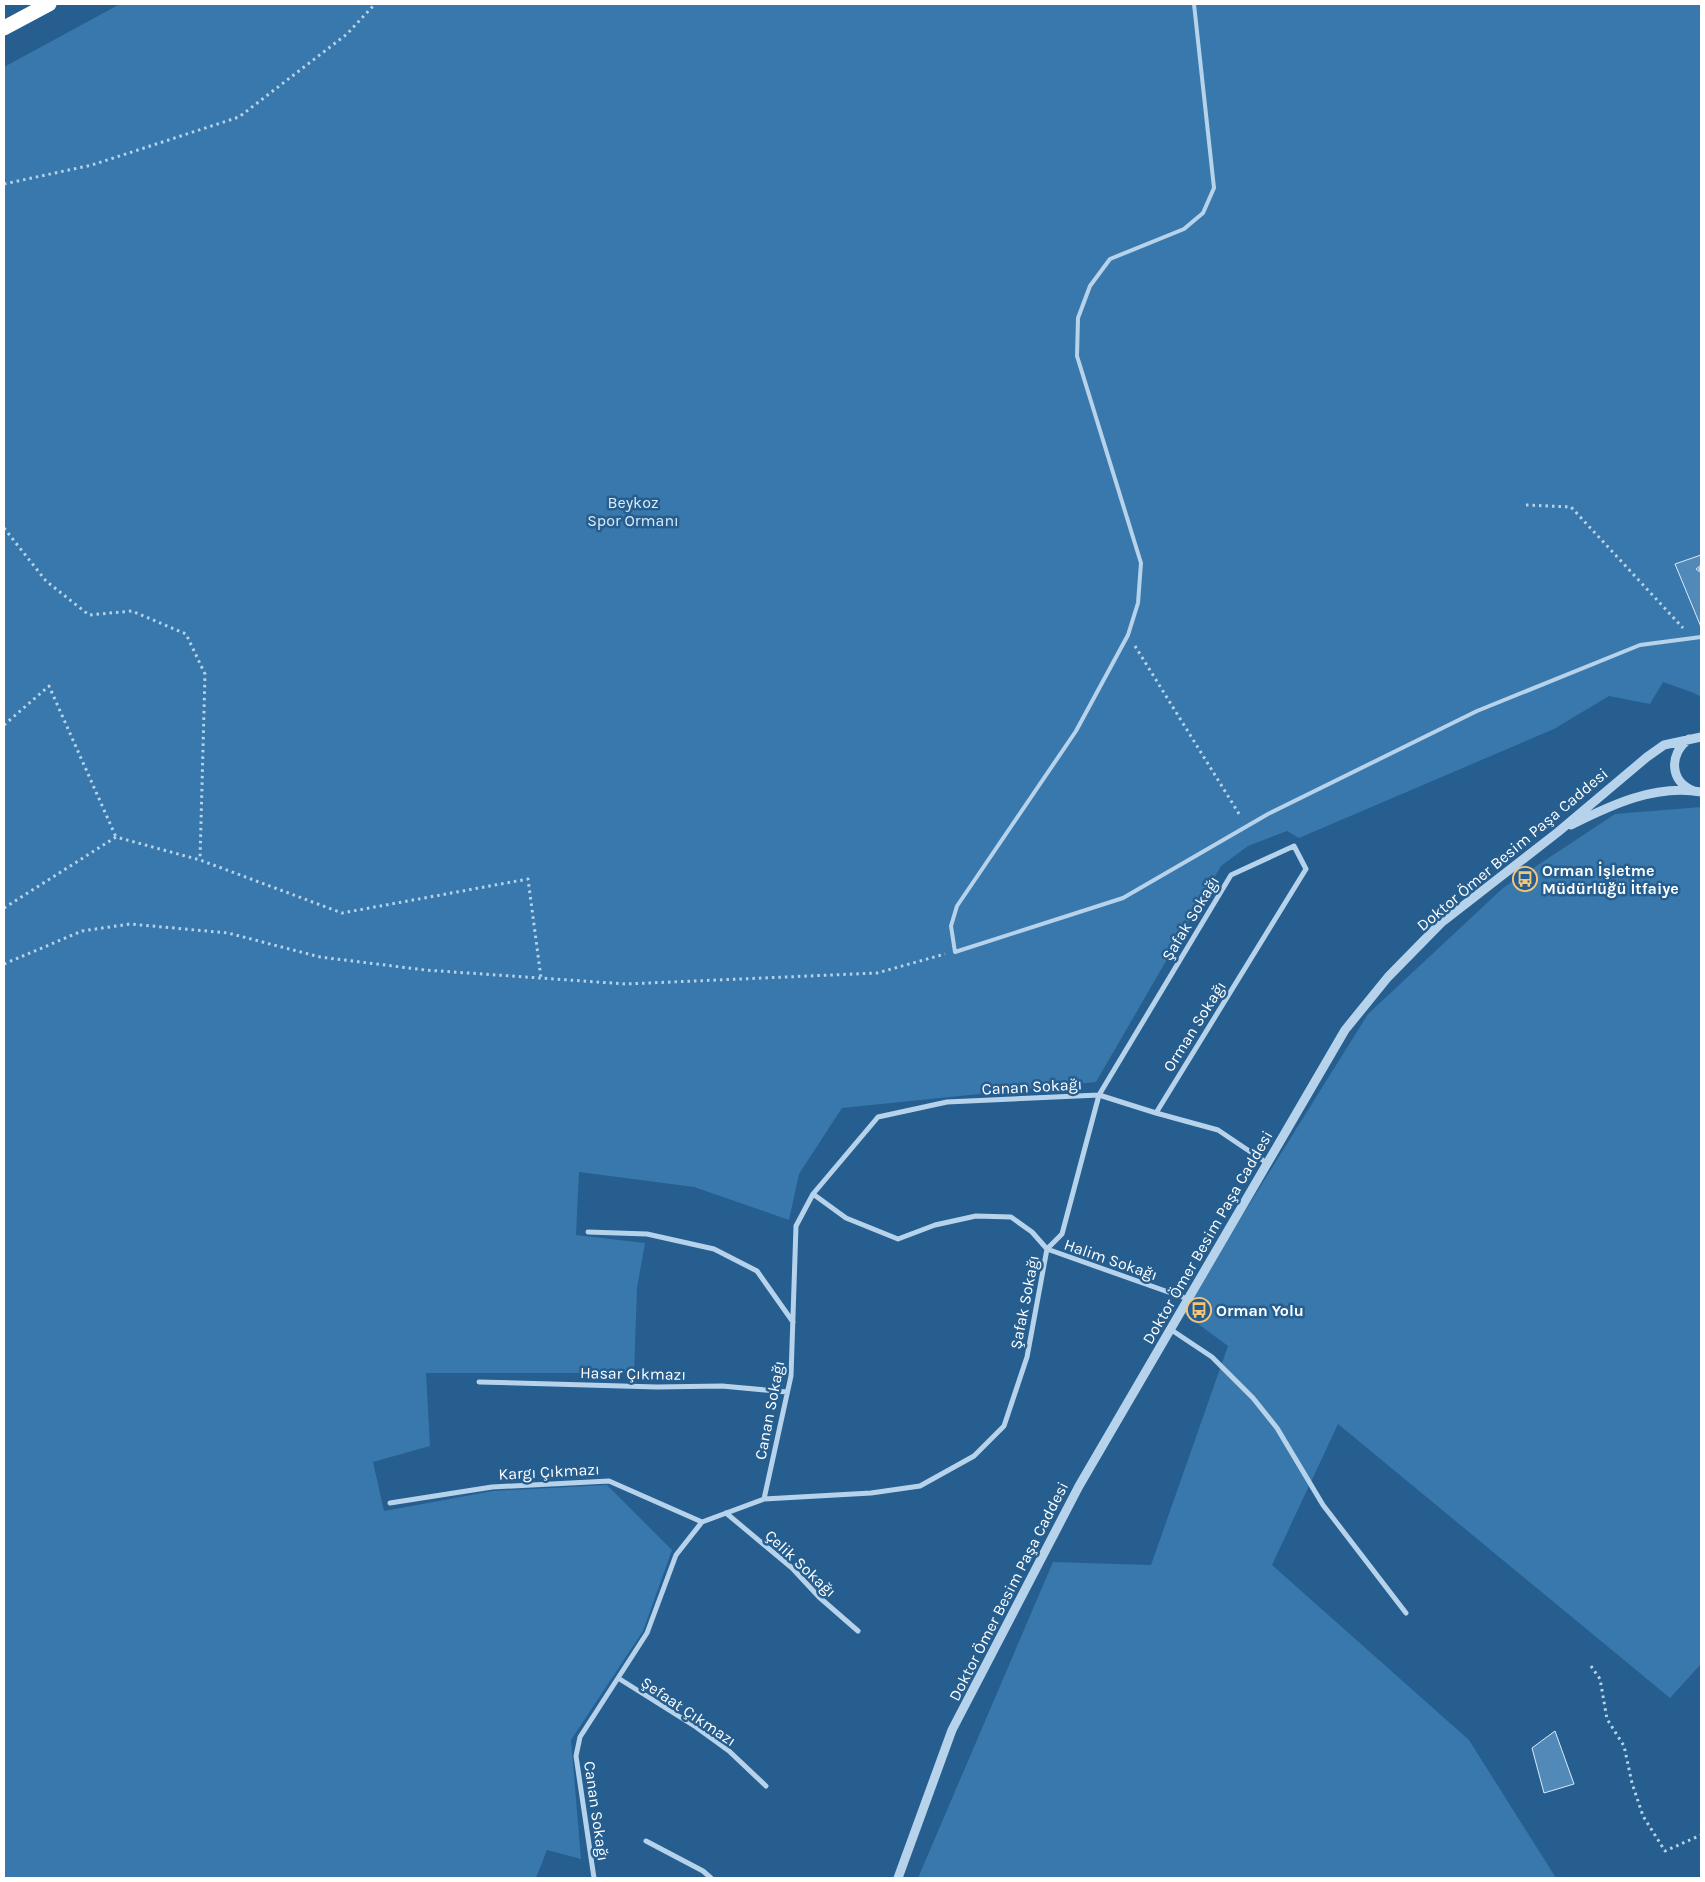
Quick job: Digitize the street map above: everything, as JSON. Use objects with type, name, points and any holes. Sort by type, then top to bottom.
[{"type":"highway","points":[[4,28],[49,4]]},
{"type":"street","name":"Doktor Ömer Besim Paşa Caddesi","points":[[1699,737],[1689,740],[1677,751],[1674,767],[1680,782],[1700,792]]},
{"type":"street","name":"Doktor Ömer Besim Paşa Caddesi","points":[[898,1878],[952,1730],[1079,1486],[1345,1030],[1388,977],[1441,923],[1558,832],[1647,757],[1664,745],[1699,737]]},
{"type":"street","points":[[1558,832],[1620,802],[1652,793],[1700,792]]},
{"type":"street","name":"Orman Sokağı","points":[[1156,1112],[1306,869],[1294,846],[1231,875]]},
{"type":"street","name":"Şafak Sokağı","points":[[764,1499],[871,1493],[920,1486],[974,1456],[1004,1426],[1027,1357],[1047,1249],[1062,1234],[1098,1095],[1231,875]]},
{"type":"street","name":"Canan Sokağı","points":[[764,1499],[791,1376],[796,1226],[813,1194],[878,1117],[947,1102],[1098,1095],[1156,1112]]},
{"type":"street","points":[[1156,1112],[1218,1130],[1267,1163]]},
{"type":"street","name":"Halim Sokağı","points":[[813,1194],[846,1218],[898,1238],[935,1225],[976,1216],[1011,1217],[1032,1232],[1047,1249],[1188,1299]]},
{"type":"street","points":[[588,1232],[648,1234],[714,1249],[758,1271],[793,1323]]},
{"type":"street","points":[[1170,1329],[1212,1357],[1253,1398],[1277,1428],[1323,1505],[1406,1613]]},
{"type":"street","name":"Hasar Çıkmazı","points":[[479,1382],[657,1387],[722,1386],[787,1392]]},
{"type":"street","name":"Kargı Çıkmazı","points":[[390,1503],[492,1487],[609,1481],[702,1522]]},
{"type":"street","points":[[702,1522],[764,1499]]},
{"type":"street","name":"Çelik Sokağı","points":[[726,1513],[792,1568],[819,1597],[858,1631]]},
{"type":"street","name":"Canan Sokağı","points":[[594,1878],[576,1756],[580,1737],[647,1633],[676,1555],[702,1522]]},
{"type":"street","name":"Şefaat Çıkmazı","points":[[618,1678],[696,1727],[729,1751],[766,1786]]},
{"type":"street","points":[[646,1841],[703,1871],[711,1878]]},
{"type":"lane","points":[[1194,4],[1214,188],[1203,213],[1184,229],[1110,259],[1090,286],[1078,318],[1077,356],[1141,562],[1138,603],[1128,636],[1076,731],[957,906],[951,926],[955,952],[1123,898],[1247,826],[1477,711],[1640,645],[1701,637]]},
{"type":"path","points":[[4,184],[92,165],[238,117],[347,34],[375,4]]},
{"type":"path","points":[[1526,505],[1571,507],[1692,638]]},
{"type":"path","points":[[4,528],[46,581],[89,615],[132,611],[186,634],[204,674],[200,860]]},
{"type":"path","points":[[1128,636],[1247,826]]},
{"type":"path","points":[[4,725],[50,686],[116,836]]},
{"type":"path","points":[[4,908],[116,836],[200,860],[342,913],[528,879],[541,978]]},
{"type":"path","points":[[4,964],[82,931],[130,924],[228,933],[320,957],[425,970],[626,984],[877,973],[955,952]]},
{"type":"path","points":[[1591,1666],[1600,1679],[1607,1719],[1624,1746],[1632,1783],[1643,1816],[1665,1851],[1701,1835]]},
{"type":"green space","name":"Beykoz Spor Ormanı","points":[[120,4],[1701,4],[1701,697],[1663,682],[1650,704],[1609,696],[1554,729],[1299,838],[1287,831],[1248,846],[1221,866],[1096,1082],[842,1108],[799,1174],[789,1220],[694,1187],[579,1172],[576,1235],[645,1243],[637,1288],[634,1373],[426,1373],[430,1446],[373,1462],[384,1511],[493,1491],[607,1485],[672,1550],[643,1631],[571,1740],[581,1859],[547,1850],[536,1878],[4,1878],[4,67]]},
{"type":"green space","points":[[1701,807],[1701,1664],[1670,1698],[1338,1424],[1272,1565],[1469,1740],[1556,1878],[918,1878],[1053,1562],[1151,1565],[1228,1346],[1182,1312],[1368,1014],[1503,888],[1615,814]]},
{"type":"building","points":[[1701,555],[1701,565],[1696,569],[1701,573],[1701,627],[1675,564]]},
{"type":"building","points":[[1555,1731],[1574,1784],[1544,1793],[1532,1748]]},
{"type":"place","name":"Orman İşletme Müdürlüğü İtfaiye","points":[[1525,879]]},
{"type":"place","name":"Orman Yolu","points":[[1199,1310]]}]
